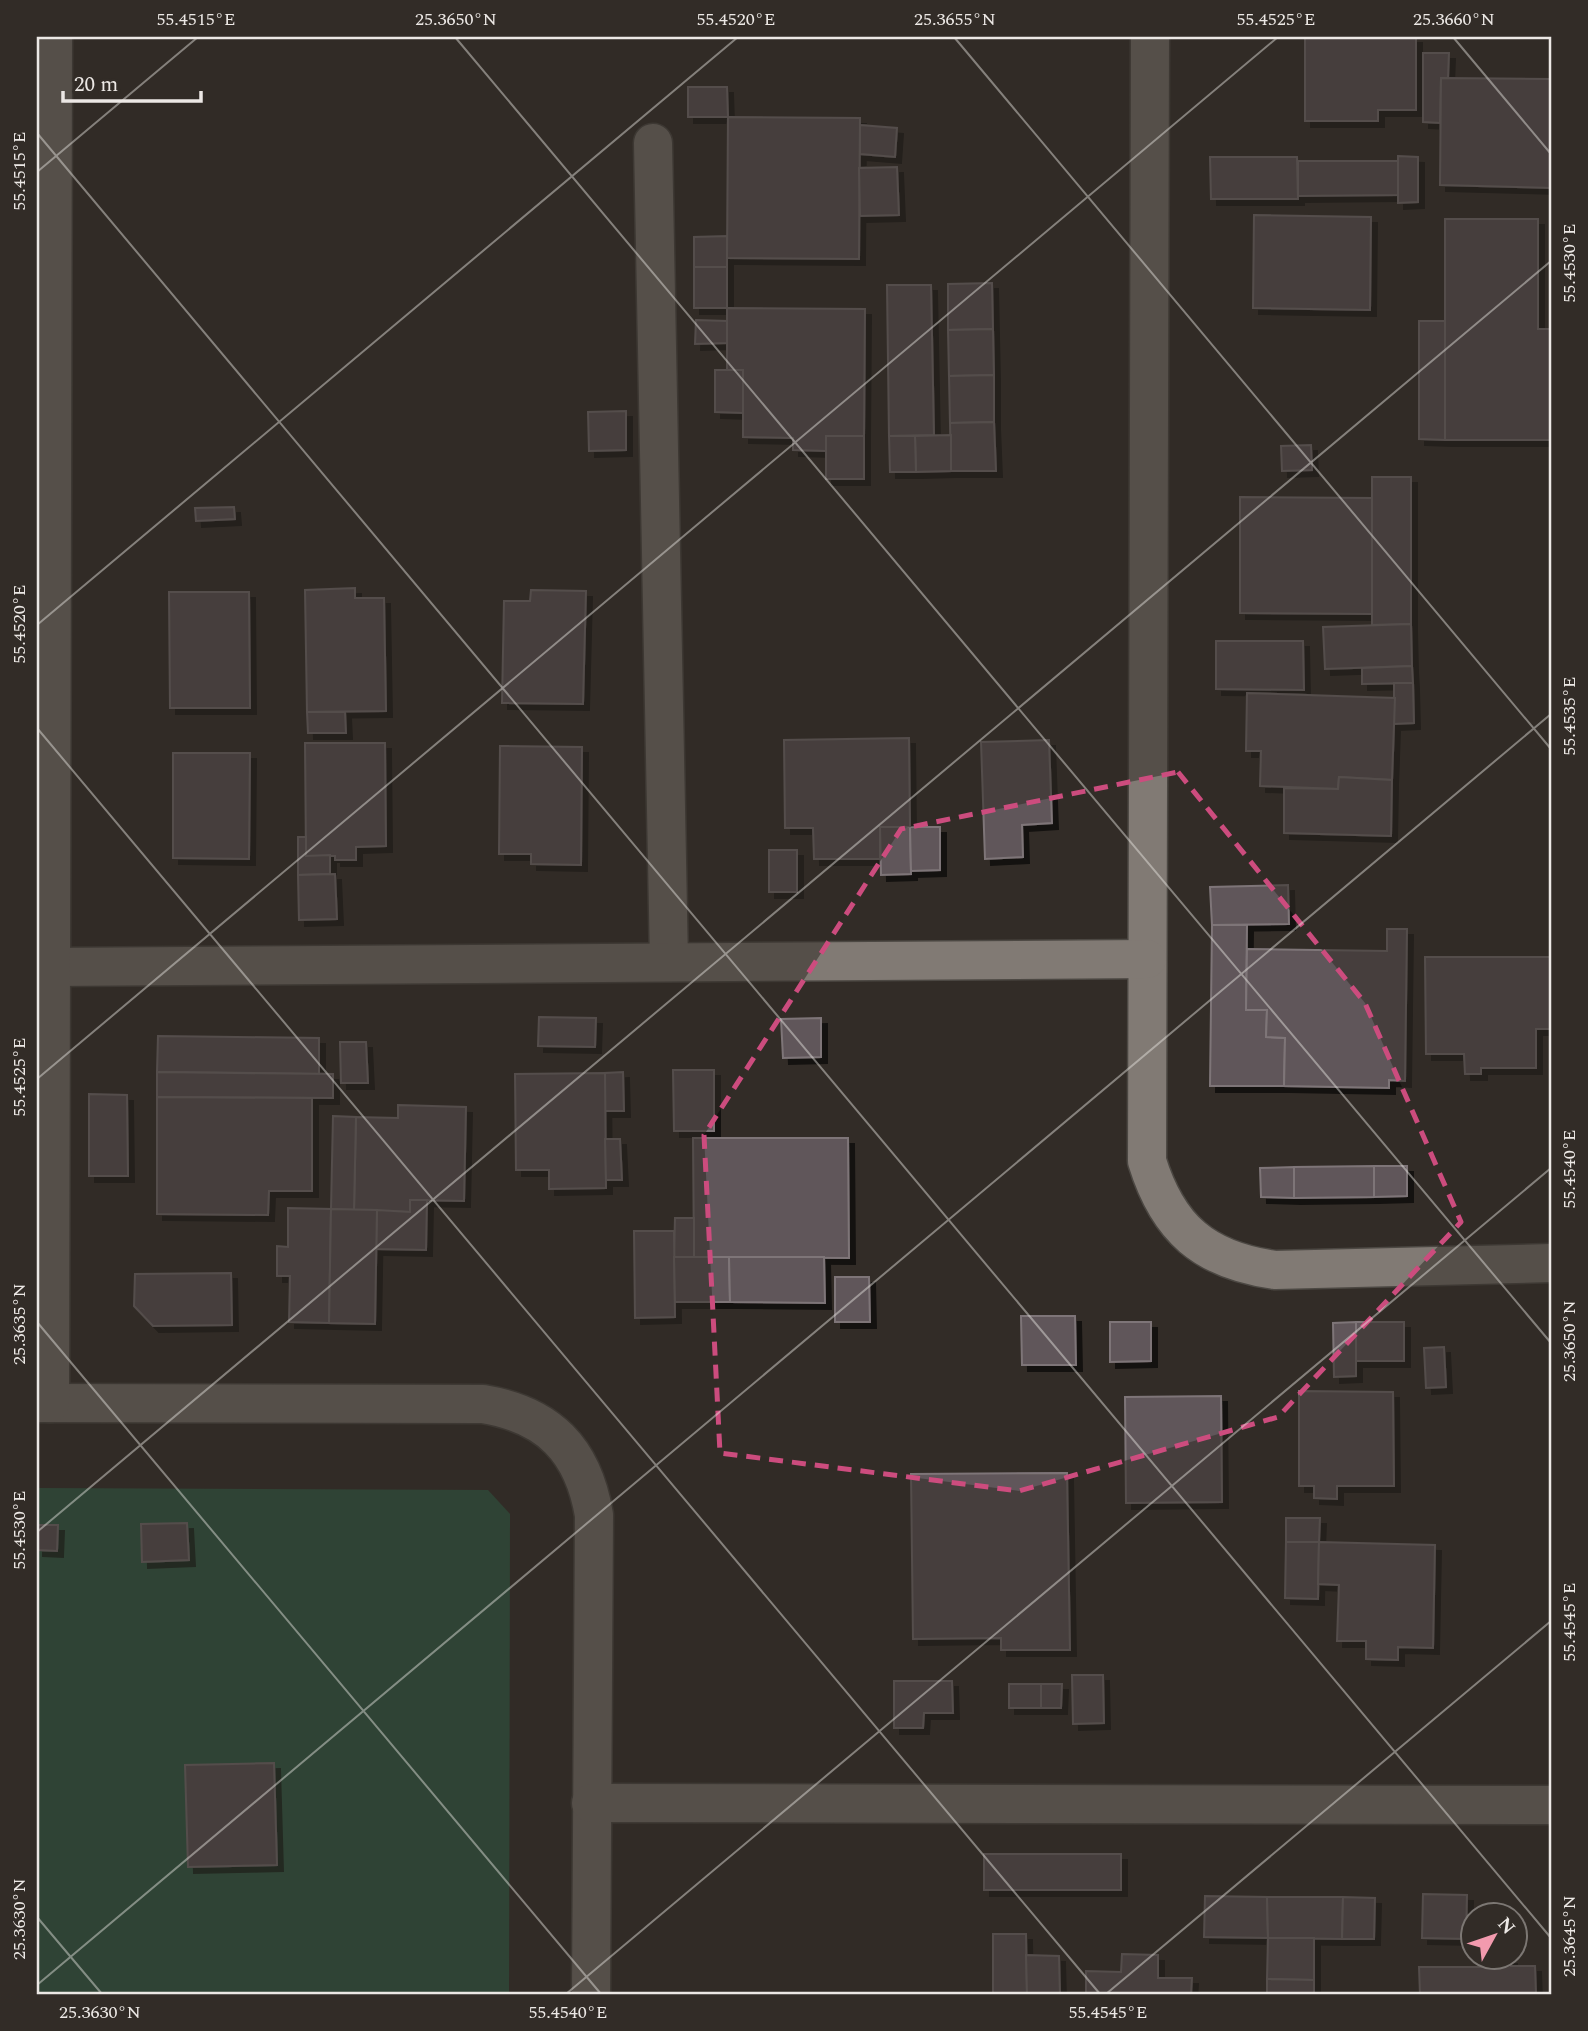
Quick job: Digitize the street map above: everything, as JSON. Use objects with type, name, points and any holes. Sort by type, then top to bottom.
[{"type":"street","points":[[53,37],[44,714],[51,967],[44,1403],[483,1404],[508,1408],[550,1430],[568,1447],[581,1468],[594,1515],[591,1994]]},
{"type":"street","points":[[1150,37],[1147,1161],[1156,1189],[1171,1216],[1192,1238],[1216,1255],[1244,1266],[1275,1270],[1551,1263]]},
{"type":"street","points":[[653,143],[669,962]]},
{"type":"street","points":[[51,967],[1147,959]]},
{"type":"street","points":[[592,1802],[1551,1805]]},
{"type":"highlighted area","points":[[1178,772],[1365,1003],[1461,1222],[1278,1417],[1019,1491],[720,1453],[704,1135],[901,829]]},
{"type":"green space","points":[[37,1488],[488,1490],[510,1514],[509,1994],[37,1994]]},
{"type":"building","points":[[1305,37],[1416,37],[1416,110],[1378,110],[1378,121],[1305,121]]},
{"type":"building","points":[[1423,53],[1449,53],[1448,78],[1441,78],[1440,123],[1423,122]]},
{"type":"building","points":[[1441,78],[1551,79],[1551,188],[1440,185]]},
{"type":"building","points":[[688,87],[727,87],[728,117],[688,117]]},
{"type":"building","points":[[728,117],[860,118],[859,259],[727,258]]},
{"type":"building","points":[[860,125],[897,128],[895,157],[860,154]]},
{"type":"building","points":[[1398,156],[1418,157],[1418,202],[1398,203]]},
{"type":"building","points":[[1210,157],[1297,157],[1298,199],[1211,199]]},
{"type":"building","points":[[1298,161],[1398,161],[1398,195],[1298,196]]},
{"type":"building","points":[[897,167],[899,215],[860,216],[859,168]]},
{"type":"building","points":[[1254,215],[1371,217],[1370,310],[1253,308]]},
{"type":"building","points":[[1445,219],[1538,219],[1538,329],[1551,329],[1551,440],[1445,440]]},
{"type":"building","points":[[727,236],[727,267],[694,267],[694,237]]},
{"type":"building","points":[[694,267],[727,267],[727,308],[694,308]]},
{"type":"building","points":[[992,283],[993,329],[948,330],[948,284]]},
{"type":"building","points":[[887,285],[931,285],[934,435],[889,436]]},
{"type":"building","points":[[727,308],[865,309],[864,436],[826,436],[826,451],[793,450],[793,438],[743,437],[743,370],[727,370]]},
{"type":"building","points":[[696,320],[727,321],[727,343],[695,344]]},
{"type":"building","points":[[1419,321],[1445,321],[1445,440],[1419,439]]},
{"type":"building","points":[[993,329],[994,375],[949,376],[948,330]]},
{"type":"building","points":[[715,370],[743,370],[743,413],[715,412]]},
{"type":"building","points":[[994,375],[994,422],[950,423],[949,376]]},
{"type":"building","points":[[626,411],[626,450],[589,451],[588,412]]},
{"type":"building","points":[[994,422],[996,471],[951,471],[950,423]]},
{"type":"building","points":[[951,435],[951,471],[916,472],[915,436]]},
{"type":"building","points":[[826,436],[864,436],[864,479],[826,479]]},
{"type":"building","points":[[889,436],[915,436],[916,472],[890,472]]},
{"type":"building","points":[[1311,445],[1312,470],[1282,471],[1281,446]]},
{"type":"building","points":[[1372,477],[1411,477],[1411,624],[1372,625]]},
{"type":"building","points":[[1240,497],[1372,498],[1372,614],[1240,613]]},
{"type":"building","points":[[234,507],[235,519],[196,521],[195,508]]},
{"type":"building","points":[[355,588],[355,598],[384,598],[386,711],[307,712],[305,590]]},
{"type":"building","points":[[531,590],[586,591],[583,704],[502,703],[504,601],[530,601]]},
{"type":"building","points":[[169,592],[249,592],[250,708],[170,708]]},
{"type":"building","points":[[1411,624],[1412,666],[1325,669],[1323,627]]},
{"type":"building","points":[[1216,641],[1303,641],[1304,690],[1216,689]]},
{"type":"building","points":[[1412,666],[1413,683],[1362,684],[1362,668]]},
{"type":"building","points":[[1394,683],[1413,683],[1414,723],[1394,724]]},
{"type":"building","points":[[1247,693],[1395,698],[1392,780],[1339,777],[1338,789],[1260,786],[1261,751],[1246,751]]},
{"type":"building","points":[[307,712],[345,712],[346,733],[308,733]]},
{"type":"building","points":[[909,738],[910,827],[880,827],[880,859],[814,859],[813,828],[785,828],[784,740]]},
{"type":"building","points":[[1049,740],[1052,823],[1022,825],[1023,857],[985,859],[981,742]]},
{"type":"building","points":[[305,743],[385,743],[386,846],[356,847],[356,860],[335,860],[335,856],[306,856]]},
{"type":"building","points":[[500,746],[582,747],[581,865],[531,864],[531,854],[499,854]]},
{"type":"building","points":[[173,753],[250,753],[249,859],[173,858]]},
{"type":"building","points":[[1339,777],[1392,780],[1391,836],[1284,833],[1284,788],[1338,789]]},
{"type":"building","points":[[880,827],[910,827],[911,874],[881,875]]},
{"type":"building","points":[[910,827],[940,827],[940,870],[911,871]]},
{"type":"building","points":[[298,837],[306,837],[306,856],[330,855],[330,874],[298,875]]},
{"type":"building","points":[[769,850],[797,850],[797,892],[769,892]]},
{"type":"building","points":[[335,874],[337,919],[299,920],[298,875]]},
{"type":"building","points":[[1288,885],[1289,924],[1212,925],[1210,887]]},
{"type":"building","points":[[1212,925],[1247,925],[1246,1010],[1267,1010],[1266,1037],[1285,1038],[1284,1086],[1210,1086]]},
{"type":"building","points":[[1387,929],[1407,929],[1405,1081],[1389,1080],[1389,1088],[1284,1086],[1285,1038],[1266,1037],[1267,1010],[1246,1010],[1247,949],[1387,951]]},
{"type":"building","points":[[1425,957],[1550,957],[1551,1029],[1536,1029],[1536,1068],[1481,1068],[1481,1074],[1465,1074],[1464,1054],[1426,1054]]},
{"type":"building","points":[[539,1017],[596,1018],[595,1047],[538,1046]]},
{"type":"building","points":[[821,1018],[821,1057],[783,1058],[781,1019]]},
{"type":"building","points":[[158,1036],[319,1038],[319,1074],[157,1072]]},
{"type":"building","points":[[340,1042],[366,1042],[368,1083],[341,1083]]},
{"type":"building","points":[[673,1070],[714,1070],[714,1131],[674,1131]]},
{"type":"building","points":[[157,1072],[333,1074],[333,1098],[157,1097]]},
{"type":"building","points":[[623,1072],[624,1111],[605,1111],[605,1073]]},
{"type":"building","points":[[605,1073],[606,1188],[549,1189],[549,1170],[516,1170],[515,1074]]},
{"type":"building","points":[[89,1094],[127,1095],[128,1176],[89,1176]]},
{"type":"building","points":[[157,1097],[312,1098],[312,1191],[269,1191],[268,1215],[157,1214]]},
{"type":"building","points":[[398,1105],[466,1107],[464,1201],[410,1200],[410,1212],[354,1210],[356,1117],[398,1118]]},
{"type":"building","points":[[333,1116],[356,1117],[354,1210],[331,1209]]},
{"type":"building","points":[[693,1138],[848,1138],[849,1258],[694,1257]]},
{"type":"building","points":[[605,1139],[620,1139],[622,1180],[606,1180]]},
{"type":"building","points":[[1374,1166],[1407,1166],[1407,1196],[1374,1197]]},
{"type":"building","points":[[1374,1166],[1374,1197],[1294,1198],[1294,1167]]},
{"type":"building","points":[[1294,1167],[1294,1198],[1261,1197],[1260,1168]]},
{"type":"building","points":[[410,1200],[427,1200],[426,1250],[376,1249],[377,1210],[410,1212]]},
{"type":"building","points":[[288,1208],[331,1209],[329,1323],[289,1322],[290,1276],[277,1276],[277,1246],[288,1247]]},
{"type":"building","points":[[331,1209],[377,1210],[375,1324],[329,1323]]},
{"type":"building","points":[[675,1218],[694,1218],[694,1257],[674,1257]]},
{"type":"building","points":[[634,1231],[674,1231],[675,1317],[635,1318]]},
{"type":"building","points":[[674,1257],[729,1257],[730,1302],[675,1302]]},
{"type":"building","points":[[729,1257],[824,1257],[825,1303],[730,1302]]},
{"type":"building","points":[[231,1273],[232,1325],[153,1326],[134,1306],[135,1274]]},
{"type":"building","points":[[835,1277],[869,1277],[870,1322],[835,1322]]},
{"type":"building","points":[[1021,1316],[1075,1316],[1076,1365],[1022,1365]]},
{"type":"building","points":[[1110,1322],[1151,1322],[1151,1361],[1110,1362]]},
{"type":"building","points":[[1356,1322],[1404,1322],[1404,1361],[1356,1361]]},
{"type":"building","points":[[1356,1322],[1356,1376],[1334,1377],[1333,1323]]},
{"type":"building","points":[[1444,1347],[1446,1387],[1426,1388],[1424,1348]]},
{"type":"building","points":[[1299,1391],[1393,1392],[1394,1486],[1337,1486],[1337,1499],[1314,1498],[1314,1486],[1299,1486]]},
{"type":"building","points":[[1221,1396],[1222,1502],[1126,1503],[1125,1397]]},
{"type":"building","points":[[1067,1473],[1070,1650],[1001,1650],[1001,1638],[913,1639],[911,1474]]},
{"type":"building","points":[[1286,1518],[1320,1518],[1319,1542],[1286,1542]]},
{"type":"building","points":[[187,1523],[189,1560],[142,1562],[141,1524]]},
{"type":"building","points":[[37,1525],[58,1525],[57,1551],[37,1550]]},
{"type":"building","points":[[1286,1542],[1319,1542],[1318,1599],[1285,1598]]},
{"type":"building","points":[[1319,1542],[1435,1545],[1433,1648],[1398,1647],[1398,1660],[1366,1659],[1366,1641],[1337,1641],[1339,1585],[1318,1584]]},
{"type":"building","points":[[1072,1675],[1103,1675],[1104,1723],[1073,1724]]},
{"type":"building","points":[[894,1681],[952,1681],[953,1713],[924,1713],[923,1728],[894,1728]]},
{"type":"building","points":[[1009,1684],[1041,1684],[1041,1708],[1009,1708]]},
{"type":"building","points":[[1041,1684],[1062,1684],[1061,1708],[1041,1708]]},
{"type":"building","points":[[274,1763],[277,1865],[188,1867],[185,1765]]},
{"type":"building","points":[[984,1854],[1121,1854],[1121,1890],[984,1890]]},
{"type":"building","points":[[1423,1894],[1467,1895],[1467,1902],[1458,1902],[1458,1939],[1422,1938]]},
{"type":"building","points":[[1205,1896],[1267,1897],[1268,1938],[1204,1937]]},
{"type":"building","points":[[1267,1897],[1343,1897],[1342,1939],[1268,1938]]},
{"type":"building","points":[[1343,1897],[1375,1898],[1374,1939],[1342,1939]]},
{"type":"building","points":[[993,1934],[1026,1934],[1027,1994],[993,1994]]},
{"type":"building","points":[[1268,1938],[1314,1938],[1314,1980],[1267,1979]]},
{"type":"building","points":[[1122,1954],[1158,1955],[1158,1978],[1192,1978],[1191,1994],[1086,1994],[1086,1971],[1121,1972]]},
{"type":"building","points":[[1026,1955],[1059,1956],[1060,1994],[1027,1994]]},
{"type":"building","points":[[1528,1966],[1535,1966],[1536,1994],[1420,1994],[1419,1967],[1458,1967],[1458,1972],[1528,1972]]},
{"type":"building","points":[[1267,1979],[1314,1980],[1314,1994],[1267,1994]]}]
